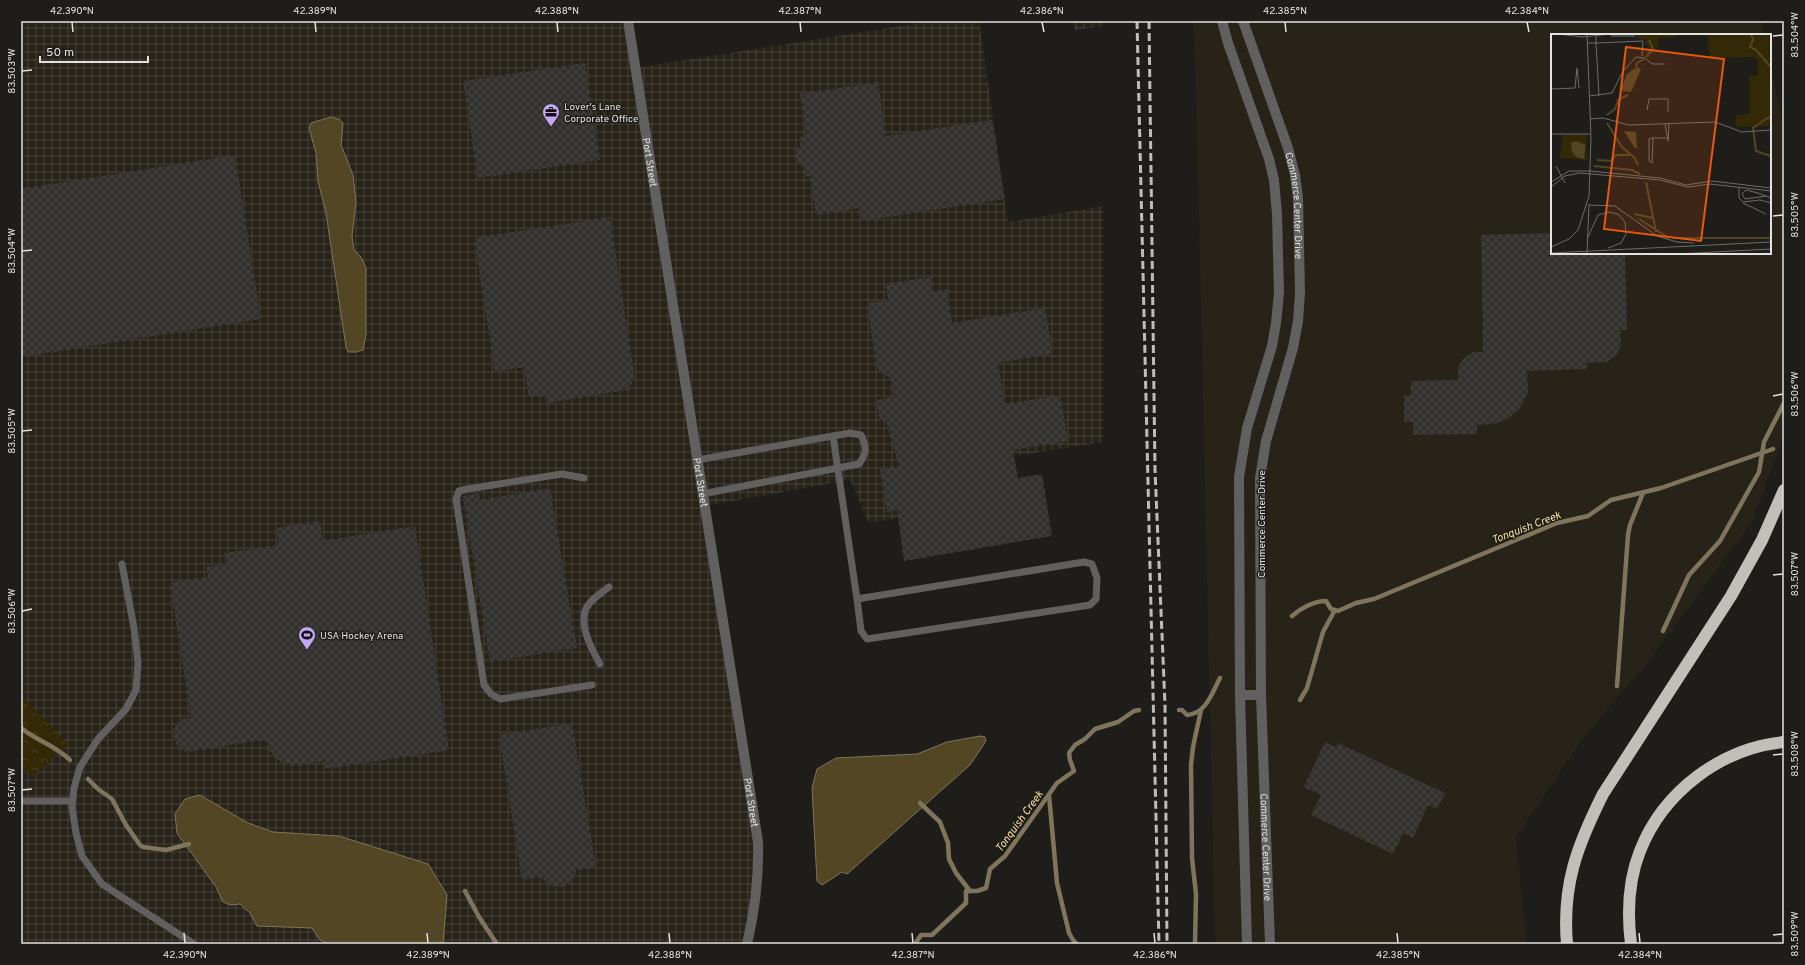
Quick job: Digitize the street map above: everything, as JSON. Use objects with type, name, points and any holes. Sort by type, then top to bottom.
[{"type":"highway","points":[[1567,944],[1565,919],[1569,880],[1587,827],[1602,794],[1732,596],[1762,540],[1784,490]]},
{"type":"highway","points":[[1631,944],[1628,914],[1629,897],[1635,866],[1640,850],[1653,825],[1669,803],[1688,783],[1710,767],[1726,759],[1763,745],[1784,742]]},
{"type":"street","name":"Port Street","points":[[628,21],[758,842],[759,870],[756,897],[747,944]]},
{"type":"street","name":"Commerce Center Drive","points":[[1222,21],[1228,43],[1269,159],[1274,180],[1277,214],[1279,293],[1276,324],[1272,346],[1247,428],[1239,477],[1240,695],[1247,944]]},
{"type":"street","name":"Commerce Center Drive","points":[[1243,21],[1288,148],[1295,174],[1298,198],[1300,293],[1298,321],[1293,348],[1266,441],[1260,478],[1261,695],[1270,944]]},
{"type":"street","points":[[1240,695],[1261,695]]},
{"type":"lane","points":[[697,460],[850,433],[861,435],[866,445],[866,454],[859,464],[702,494]]},
{"type":"lane","points":[[833,436],[837,467],[856,599],[861,631],[867,639],[1090,605],[1096,599],[1097,578],[1092,564],[1084,562],[856,599]]},
{"type":"lane","points":[[584,478],[562,474],[467,489],[459,491],[456,499],[484,685],[491,694],[500,699],[592,685]]},
{"type":"lane","points":[[122,564],[134,628],[138,663],[136,690],[126,710],[98,739],[82,763],[74,788],[72,801],[76,833],[82,856],[102,884],[194,944]]},
{"type":"lane","points":[[600,664],[588,643],[585,626],[585,610],[593,600],[609,587]]},
{"type":"lane","points":[[21,801],[72,801]]},
{"type":"shaded area","points":[[21,21],[630,21],[635,68],[932,21],[979,21],[1008,222],[1103,206],[1103,442],[995,459],[1001,501],[869,523],[850,480],[704,506],[758,842],[747,944],[21,944]]},
{"type":"shaded area","points":[[1074,21],[1101,21],[1101,26],[1075,30]]},
{"type":"shaded area","points":[[1193,21],[1762,21],[1765,34],[1551,34],[1551,254],[1771,254],[1771,67],[1784,131],[1784,435],[1752,522],[1649,661],[1583,738],[1516,837],[1527,944],[1215,944],[1197,127]]},
{"type":"shaded area","points":[[331,117],[339,119],[343,123],[341,145],[353,175],[356,202],[352,236],[354,250],[361,257],[366,268],[366,334],[363,350],[356,352],[348,352],[346,347],[326,213],[318,181],[316,153],[309,128],[311,123]]},
{"type":"shaded area","points":[[980,736],[985,737],[986,741],[970,765],[847,874],[842,872],[822,885],[817,881],[812,788],[817,769],[836,758],[917,754],[947,742]]},
{"type":"shaded area","points":[[200,795],[248,823],[273,832],[339,836],[428,864],[447,895],[443,944],[330,944],[320,940],[312,928],[257,926],[250,913],[240,904],[231,905],[223,902],[216,887],[177,833],[175,814],[185,799]]},
{"type":"green space","points":[[21,695],[68,744],[32,777],[21,764]]},
{"type":"building","points":[[585,63],[600,160],[478,178],[463,81]]},
{"type":"building","points":[[878,82],[886,136],[992,120],[1005,199],[861,221],[860,208],[816,215],[810,176],[804,177],[802,163],[796,164],[794,149],[801,148],[799,137],[806,136],[800,94]]},
{"type":"building","points":[[235,155],[261,319],[21,357],[21,189]]},
{"type":"building","points":[[610,217],[635,379],[627,390],[546,403],[545,395],[529,397],[524,367],[495,372],[474,238]]},
{"type":"building","points":[[1551,233],[1551,254],[1625,254],[1627,330],[1620,330],[1621,345],[1616,356],[1606,362],[1587,363],[1587,369],[1527,371],[1528,392],[1521,407],[1509,418],[1494,424],[1477,425],[1477,434],[1413,435],[1413,422],[1404,422],[1404,395],[1411,395],[1411,381],[1458,380],[1458,367],[1464,358],[1473,352],[1483,352],[1481,235]]},
{"type":"building","points":[[931,277],[933,292],[947,289],[952,323],[1045,308],[1053,353],[998,363],[1005,404],[1060,395],[1068,441],[1013,450],[1018,478],[1042,474],[1052,536],[904,561],[897,510],[887,512],[880,469],[899,466],[886,421],[880,421],[876,400],[895,397],[889,377],[879,371],[876,364],[867,303],[888,300],[886,284]]},
{"type":"building","points":[[550,488],[577,648],[490,662],[463,496],[479,493],[480,500]]},
{"type":"building","name":"USA Hockey Arena","points":[[320,521],[323,541],[415,526],[449,750],[325,769],[324,761],[295,766],[278,760],[268,748],[266,739],[187,752],[181,749],[176,744],[173,736],[175,727],[181,719],[191,718],[170,583],[208,577],[206,567],[226,564],[224,553],[279,545],[276,528]]},
{"type":"building","points":[[572,723],[596,867],[576,870],[573,881],[561,887],[549,885],[541,877],[522,880],[499,735]]},
{"type":"building","points":[[1325,742],[1336,747],[1338,743],[1445,793],[1437,809],[1428,805],[1413,838],[1403,833],[1393,854],[1311,815],[1321,795],[1304,787]]},
{"type":"waterway","points":[[1663,631],[1689,575],[1720,541],[1759,472],[1764,442],[1784,403]]},
{"type":"waterway","name":"Tonquish Creek","points":[[1292,616],[1299,610],[1317,602],[1326,601],[1331,609],[1338,611],[1356,603],[1374,599],[1557,523],[1588,516],[1611,500],[1661,488],[1773,449]]},
{"type":"waterway","points":[[1617,686],[1628,535],[1630,525],[1643,493]]},
{"type":"waterway","points":[[1300,700],[1307,688],[1323,632],[1335,610]]},
{"type":"waterway","name":"Tonquish Creek","points":[[1179,710],[1182,710],[1187,715],[1194,714],[1199,711],[1208,702],[1220,678]]},
{"type":"waterway","name":"Tonquish Creek","points":[[915,944],[921,935],[932,935],[966,903],[966,891],[977,891],[986,888],[990,869],[1005,856],[1057,783],[1074,771],[1069,753],[1075,745],[1085,739],[1095,729],[1118,722],[1134,711],[1139,710]]},
{"type":"waterway","points":[[1195,944],[1196,894],[1192,858],[1191,765],[1193,747],[1201,710]]},
{"type":"waterway","points":[[21,728],[58,750],[70,760]]},
{"type":"waterway","points":[[88,779],[98,789],[112,799],[126,825],[143,847],[166,850],[189,844]]},
{"type":"waterway","points":[[1049,795],[1057,883],[1069,933],[1077,944]]},
{"type":"waterway","points":[[920,803],[940,822],[948,843],[949,859],[956,873],[970,891]]},
{"type":"waterway","points":[[465,891],[479,917],[497,944]]},
{"type":"railway","points":[[1137,21],[1159,944]]},
{"type":"railway","points":[[1149,21],[1155,470],[1165,705],[1167,944]]},
{"type":"place","name":"Lover's Lane Corporate Office","points":[[551,127]]},
{"type":"place","name":"USA Hockey Arena","points":[[307,650]]}]
